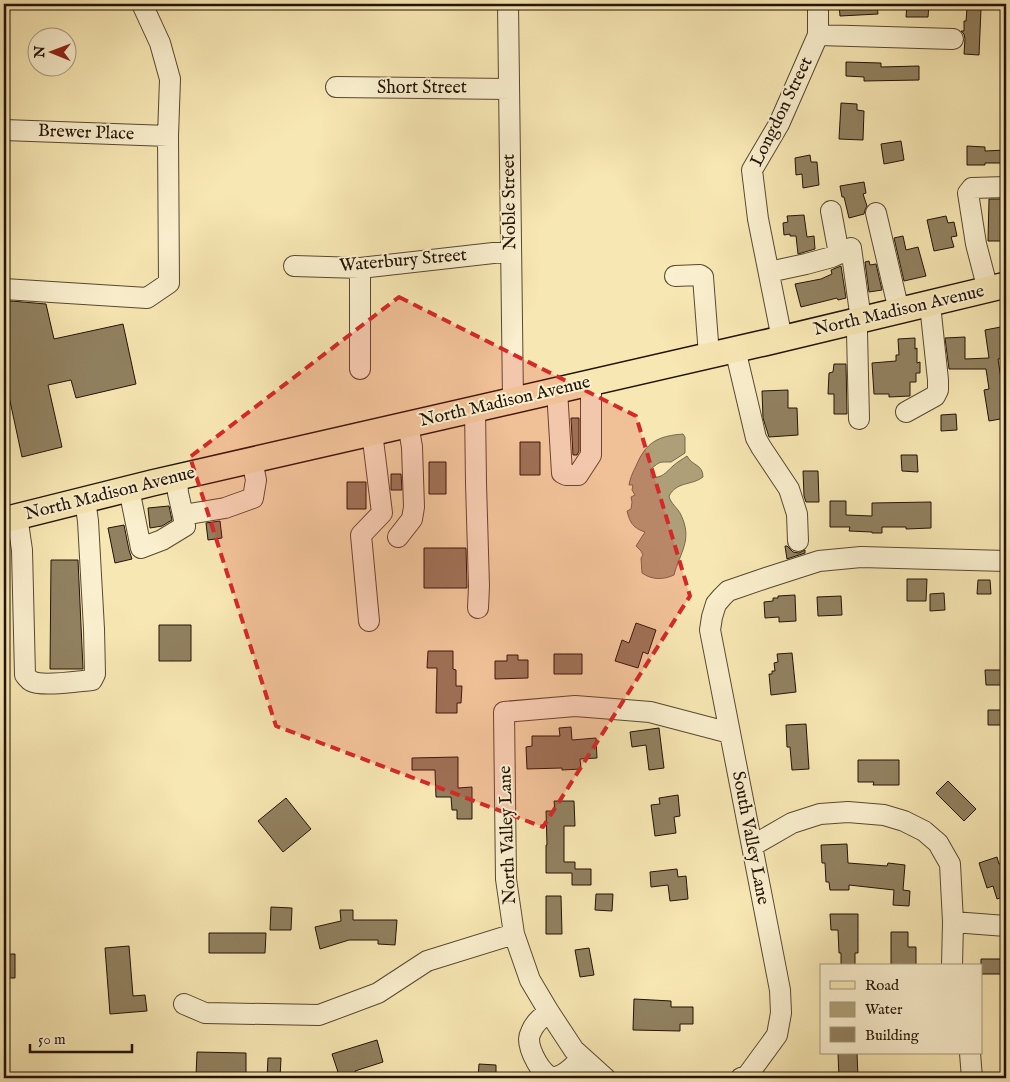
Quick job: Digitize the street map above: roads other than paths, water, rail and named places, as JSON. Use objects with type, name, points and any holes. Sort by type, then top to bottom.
[{"type":"main road","name":"North Madison Avenue","points":[[7,518],[997,288]]},
{"type":"street","points":[[4,289],[147,298],[169,283],[168,136],[170,79],[160,43],[142,4]]},
{"type":"street","name":"Noble Street","points":[[508,4],[513,400]]},
{"type":"street","name":"Longdon Street","points":[[782,338],[758,219],[752,170],[779,124],[818,35],[818,4]]},
{"type":"street","points":[[818,35],[953,39]]},
{"type":"street","name":"Short Street","points":[[336,87],[509,88]]},
{"type":"street","name":"Brewer Place","points":[[4,130],[168,136]]},
{"type":"street","points":[[997,288],[976,244],[968,193],[972,188],[1006,186]]},
{"type":"street","points":[[832,211],[839,254]]},
{"type":"street","points":[[876,213],[899,311]]},
{"type":"street","points":[[769,272],[832,257],[851,248],[858,320],[859,419]]},
{"type":"street","name":"Waterbury Street","points":[[294,266],[360,268],[511,251]]},
{"type":"street","points":[[360,268],[360,369]]},
{"type":"street","points":[[675,276],[700,275],[703,277],[709,355]]},
{"type":"street","points":[[906,412],[935,396],[938,390],[931,314],[926,304]]},
{"type":"street","points":[[735,349],[756,438],[789,489],[796,514],[798,541]]},
{"type":"street","points":[[557,390],[562,473],[578,475],[591,454],[591,394],[589,382]]},
{"type":"street","points":[[475,408],[478,608]]},
{"type":"street","points":[[398,537],[412,519],[414,507],[412,447],[408,424]]},
{"type":"street","points":[[368,621],[360,534],[382,513],[372,432]]},
{"type":"street","points":[[183,515],[226,508],[253,498],[256,480],[252,460]]},
{"type":"street","points":[[129,489],[142,548],[162,540],[185,526],[177,478]]},
{"type":"street","points":[[7,518],[22,550],[25,676],[32,682],[44,683],[92,680],[95,674],[94,630],[88,521],[85,500]]},
{"type":"street","name":"South Valley Lane","points":[[741,1078],[747,1076],[777,1035],[781,1013],[780,990],[710,630],[716,604],[728,591],[819,561],[861,557],[1006,562]]},
{"type":"street","name":"North Valley Lane","points":[[605,1078],[574,1050],[549,1012],[530,980],[514,934],[506,879],[504,712],[575,706],[610,708],[650,712],[730,733]]},
{"type":"street","points":[[752,846],[792,823],[820,814],[848,812],[884,815],[904,820],[924,831],[938,843],[950,864],[953,922],[952,964]]},
{"type":"street","points":[[953,922],[1006,926]]},
{"type":"street","points":[[184,1004],[205,1013],[319,1015],[378,993],[427,961],[514,934]]},
{"type":"street","points":[[549,1012],[532,1029],[529,1040],[532,1052],[541,1069],[546,1074],[554,1077],[567,1071],[582,1058]]},
{"type":"street","points":[[970,1054],[972,1078]]},
{"type":"water","points":[[683,434],[685,437],[685,453],[671,462],[658,463],[651,469],[651,477],[658,477],[664,474],[687,456],[699,467],[703,477],[676,488],[669,496],[681,515],[686,539],[674,575],[666,578],[654,578],[642,573],[641,558],[643,555],[636,546],[645,532],[635,527],[628,515],[627,511],[631,509],[631,497],[635,495],[632,490],[633,485],[629,485],[629,482],[640,458],[649,446],[667,436]]}]
